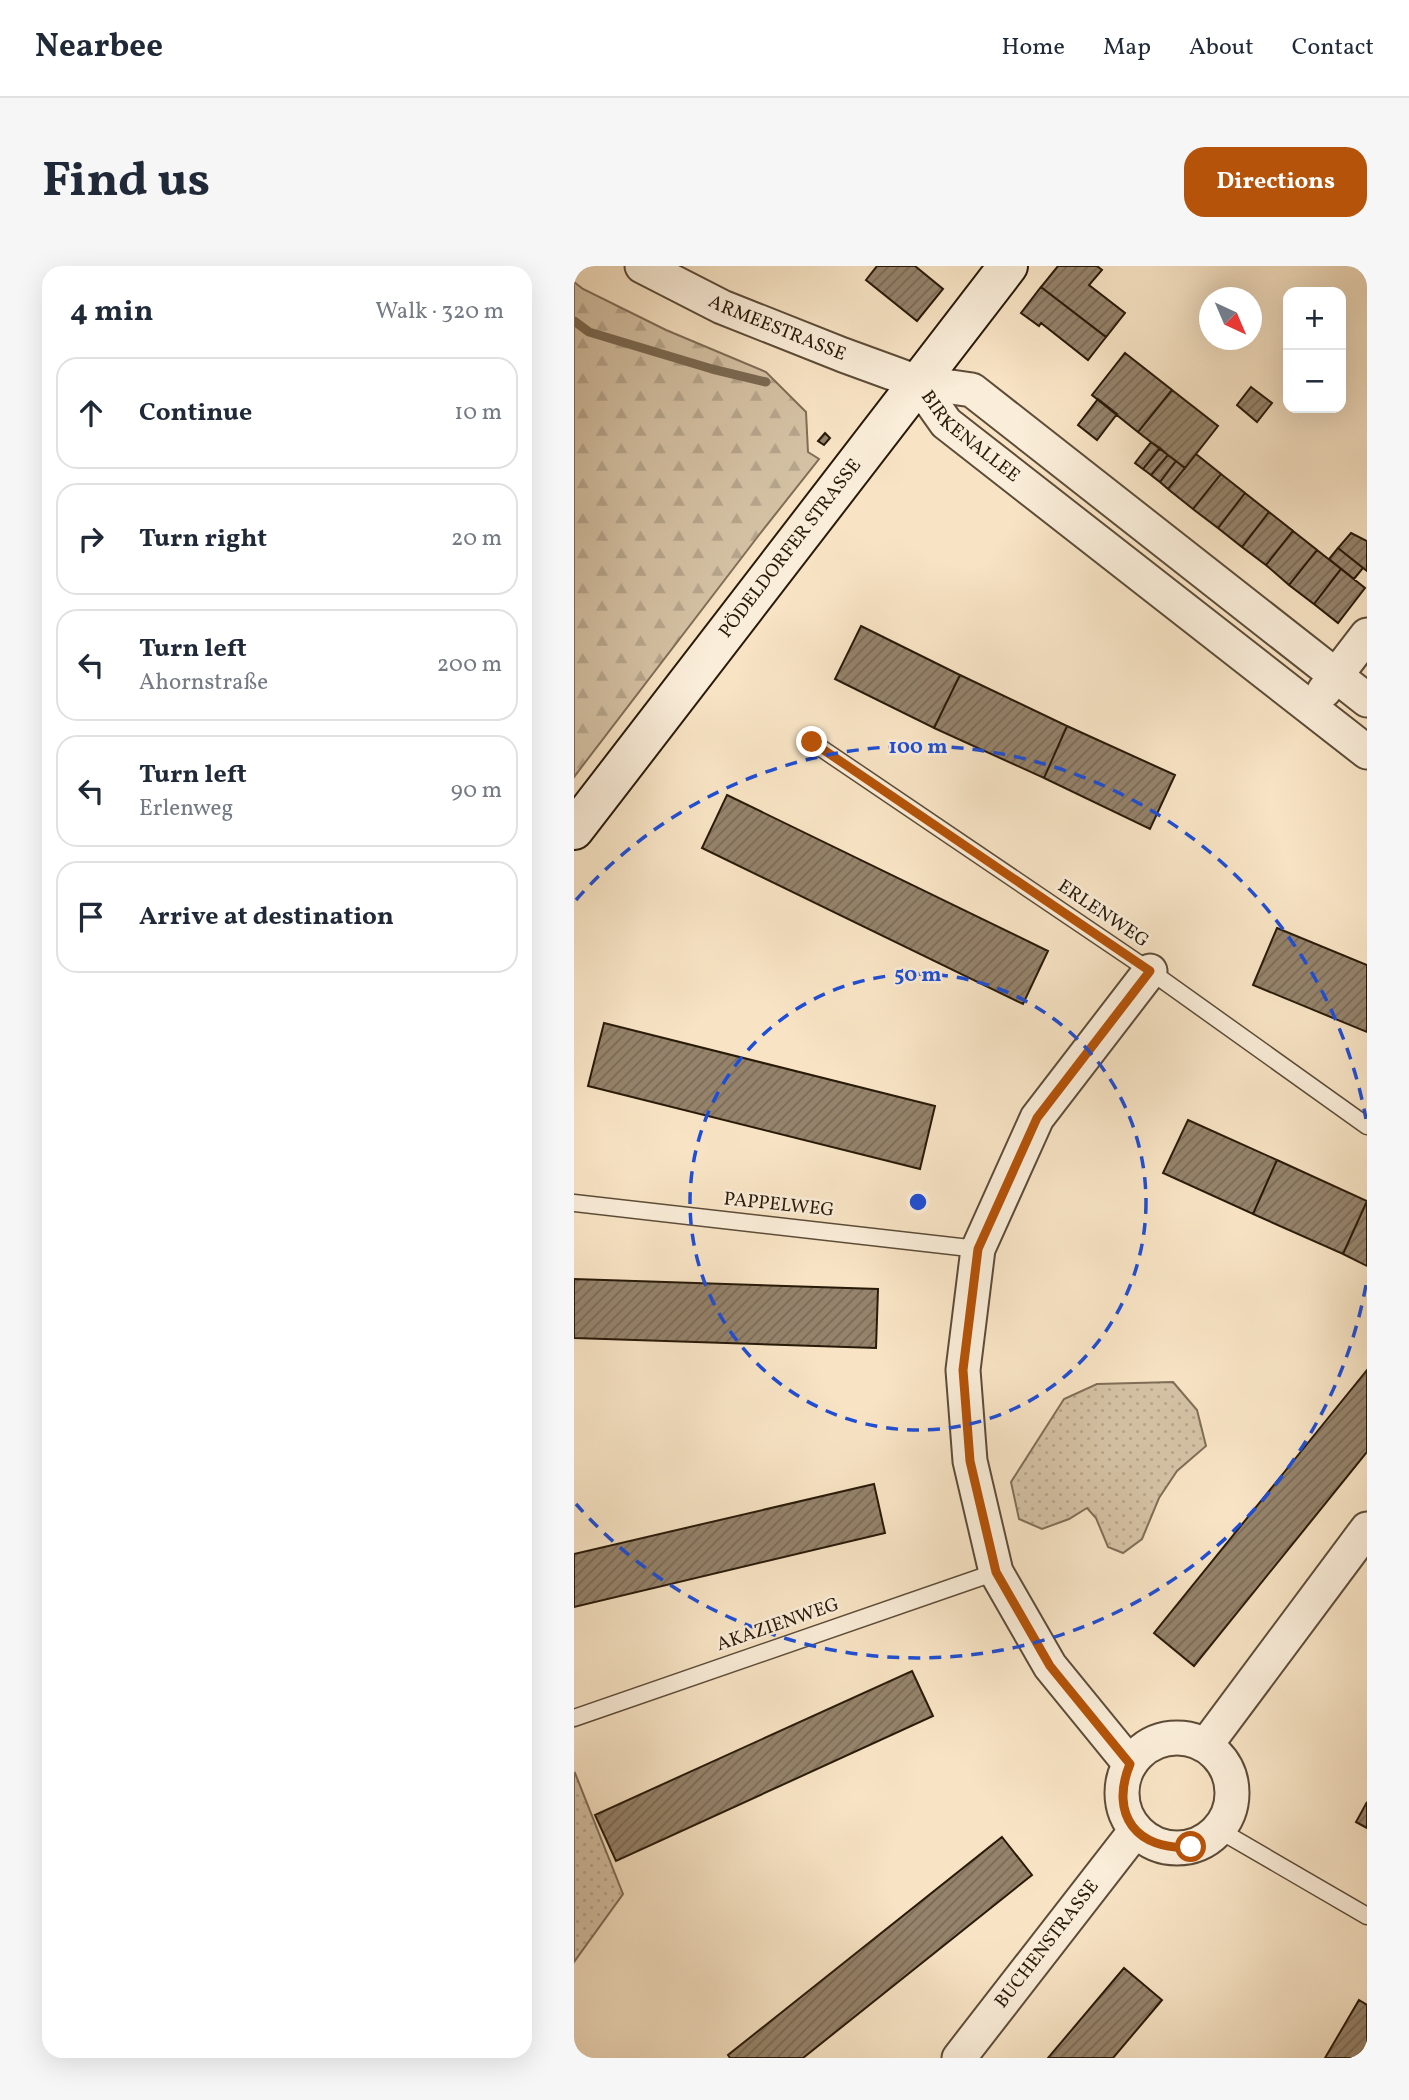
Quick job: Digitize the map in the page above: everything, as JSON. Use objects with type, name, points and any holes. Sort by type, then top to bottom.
[{"type":"main road","name":"PÖDELDORFER STRASSE","points":[[574,830],[1008,266]]},
{"type":"street","name":"ARMEESTRASSE","points":[[642,266],[722,307],[917,382]]},
{"type":"street","name":"BIRKENALLEE","points":[[917,382],[972,390],[1367,700]]},
{"type":"street","name":"BIRKENALLEE","points":[[917,382],[946,422],[1367,752]]},
{"type":"street","points":[[1312,707],[1367,635]]},
{"type":"street","points":[[1130,1764],[1050,1666],[996,1572],[970,1461],[963,1370],[978,1249],[1037,1118],[1150,971]]},
{"type":"street","points":[[1206,1745],[1367,1529]]},
{"type":"street","points":[[1188,1738],[1206,1745],[1220,1758],[1230,1775],[1233,1794],[1229,1813],[1219,1830],[1209,1839],[1191,1847],[1171,1849],[1151,1843],[1128,1819],[1122,1800],[1123,1781],[1130,1764],[1137,1755],[1165,1739],[1188,1738]]},
{"type":"street","name":"BUCHENSTRASSE","points":[[959,2058],[1136,1830]]},
{"type":"lane","name":"ERLENWEG","points":[[812,742],[1150,971],[1367,1126]]},
{"type":"lane","name":"PAPPELWEG","points":[[574,1203],[978,1249]]},
{"type":"lane","name":"AKAZIENWEG","points":[[574,1718],[996,1572]]},
{"type":"lane","points":[[1219,1830],[1367,1916]]},
{"type":"green space","points":[[574,282],[666,330],[766,372],[806,412],[808,452],[819,459],[574,777]]},
{"type":"green space","points":[[1173,1382],[1197,1410],[1206,1446],[1177,1471],[1159,1498],[1142,1539],[1123,1553],[1108,1547],[1096,1518],[1087,1508],[1069,1519],[1042,1529],[1019,1519],[1011,1482],[1064,1399],[1097,1384]]},
{"type":"green space","points":[[574,1774],[623,1894],[574,1962]]},
{"type":"building","points":[[877,266],[915,266],[943,289],[917,321],[866,280]]},
{"type":"building","points":[[1058,266],[1097,266],[1102,270],[1089,285],[1125,313],[1106,337],[1041,287]]},
{"type":"building","points":[[1041,287],[1106,337],[1088,360],[1041,323],[1039,326],[1021,313]]},
{"type":"building","points":[[1125,353],[1172,390],[1138,432],[1092,395]]},
{"type":"building","points":[[1251,387],[1272,403],[1257,422],[1237,405]]},
{"type":"building","points":[[1172,390],[1218,426],[1185,468],[1138,432]]},
{"type":"building","points":[[1098,399],[1117,414],[1097,440],[1078,425]]},
{"type":"building","points":[[825,433],[830,438],[824,445],[818,441]]},
{"type":"building","points":[[1151,442],[1160,448],[1143,469],[1135,463]]},
{"type":"building","points":[[1160,448],[1168,455],[1151,475],[1143,469]]},
{"type":"building","points":[[1196,454],[1221,474],[1193,509],[1168,489]]},
{"type":"building","points":[[1168,455],[1176,461],[1160,482],[1151,475]]},
{"type":"building","points":[[1176,461],[1185,468],[1168,489],[1160,482]]},
{"type":"building","points":[[1221,474],[1245,493],[1218,528],[1193,509]]},
{"type":"building","points":[[1245,493],[1269,512],[1242,547],[1218,528]]},
{"type":"building","points":[[1269,512],[1293,531],[1266,565],[1242,547]]},
{"type":"building","points":[[1293,531],[1317,550],[1289,585],[1266,565]]},
{"type":"building","points":[[1351,533],[1367,541],[1367,571],[1338,548]]},
{"type":"building","points":[[1338,548],[1363,568],[1354,579],[1329,559]]},
{"type":"building","points":[[1317,550],[1341,569],[1314,604],[1289,585]]},
{"type":"building","points":[[1341,569],[1365,588],[1338,623],[1314,604]]},
{"type":"building","points":[[861,626],[960,675],[934,728],[835,679]]},
{"type":"building","points":[[960,675],[1067,726],[1044,778],[934,728]]},
{"type":"building","points":[[1067,726],[1175,775],[1150,829],[1044,778]]},
{"type":"building","points":[[727,795],[1048,951],[1023,1004],[702,848]]},
{"type":"building","points":[[1277,928],[1367,965],[1367,1032],[1253,985]]},
{"type":"building","points":[[604,1023],[935,1106],[920,1169],[588,1086]]},
{"type":"building","points":[[1188,1120],[1277,1160],[1253,1214],[1163,1173]]},
{"type":"building","points":[[1277,1160],[1367,1201],[1343,1254],[1253,1214]]},
{"type":"building","points":[[1367,1201],[1367,1266],[1343,1254]]},
{"type":"building","points":[[574,1279],[878,1289],[876,1348],[574,1338]]},
{"type":"building","points":[[1367,1370],[1367,1452],[1194,1666],[1154,1633]]},
{"type":"building","points":[[874,1484],[885,1533],[574,1607],[574,1554]]},
{"type":"building","points":[[912,1671],[933,1716],[616,1861],[595,1815]]},
{"type":"building","points":[[1367,1802],[1367,1828],[1356,1822]]},
{"type":"building","points":[[1002,1837],[1032,1875],[803,2058],[730,2058],[728,2055]]},
{"type":"building","points":[[1124,1968],[1162,2000],[1113,2058],[1048,2058]]},
{"type":"building","points":[[1359,2000],[1367,2005],[1367,2058],[1325,2058]]},
{"type":"waterway","points":[[574,321],[589,332],[712,369],[766,382]]},
{"type":"route","points":[[812,742],[1150,971],[1037,1118],[978,1249],[963,1370],[970,1461],[996,1572],[1050,1666],[1130,1764],[1123,1781],[1122,1800],[1128,1819],[1151,1843],[1171,1849],[1191,1847]]}]
